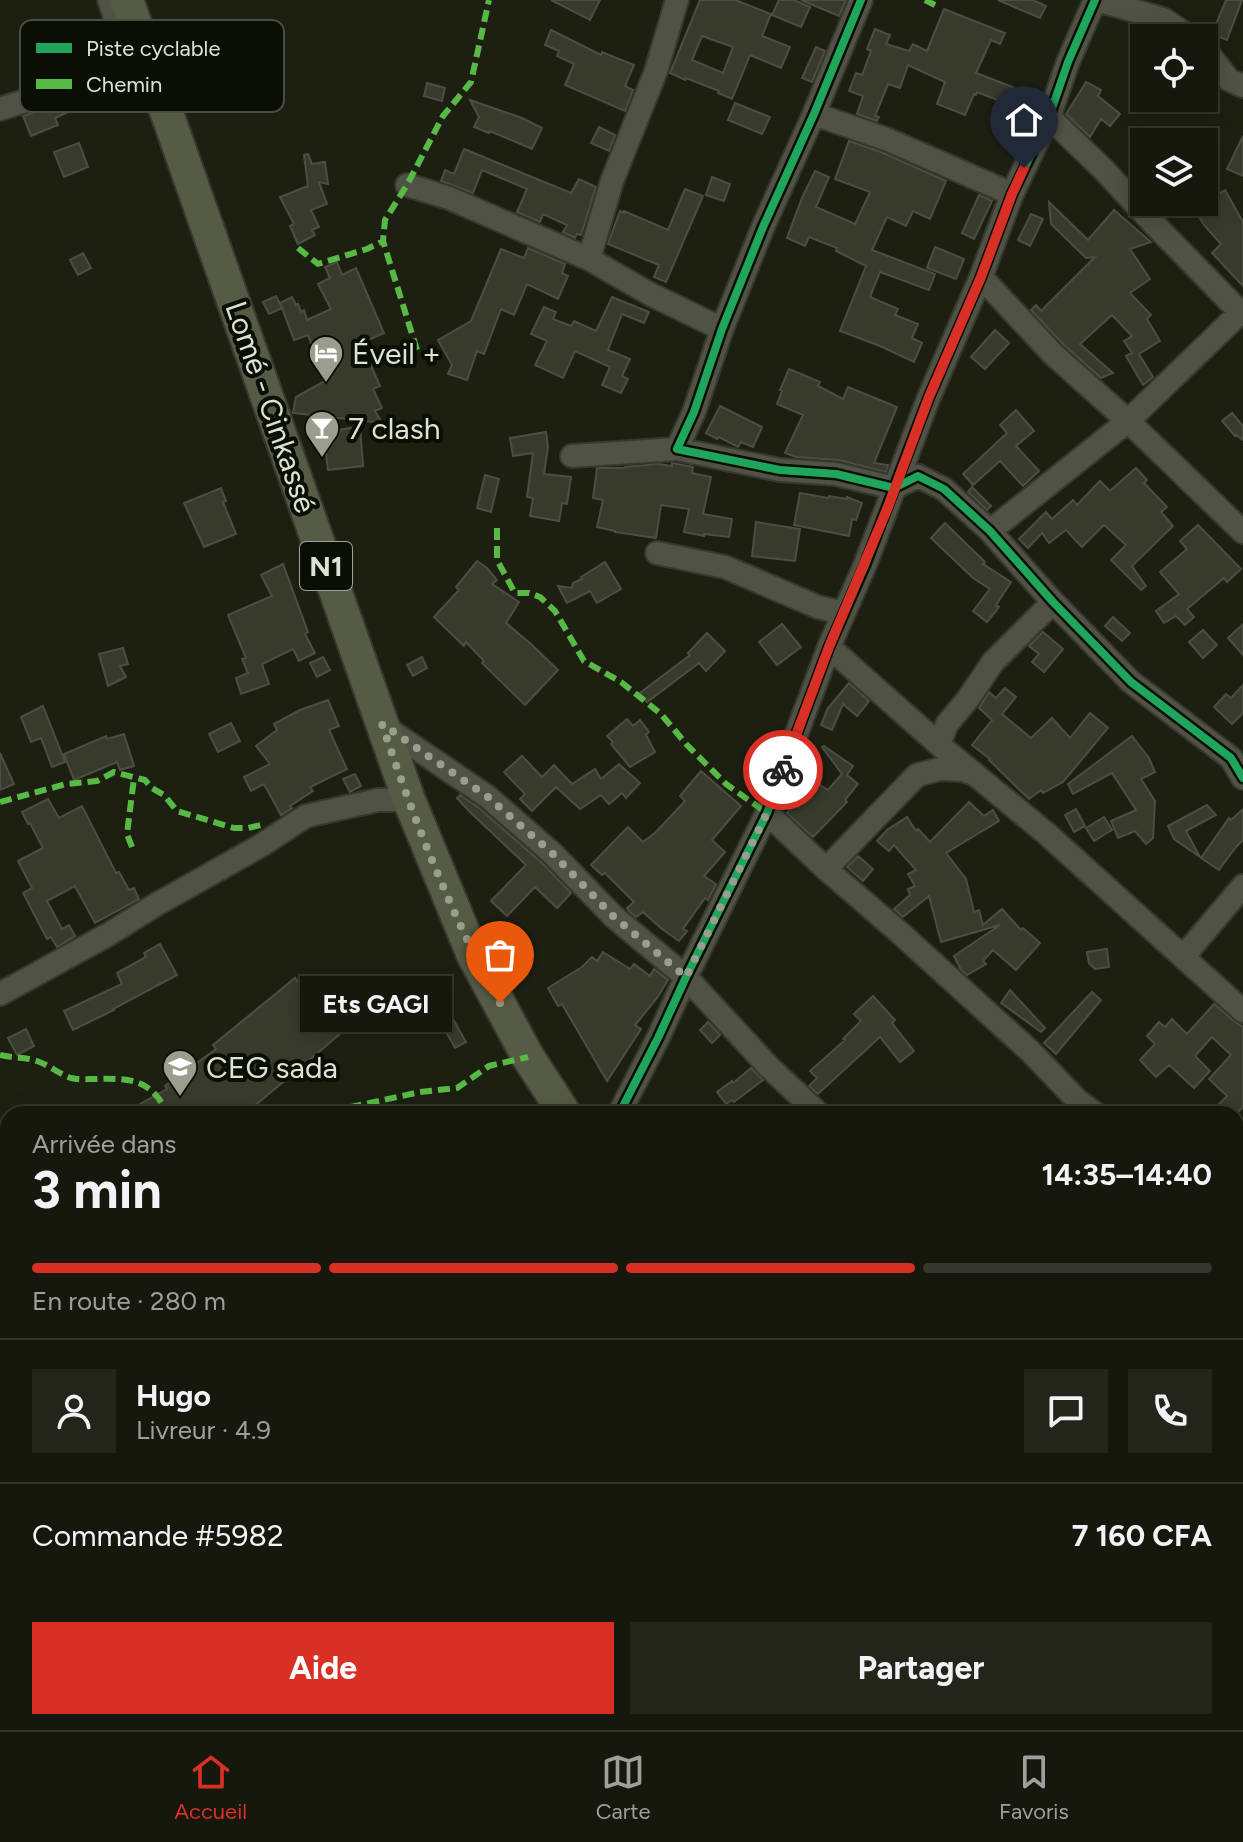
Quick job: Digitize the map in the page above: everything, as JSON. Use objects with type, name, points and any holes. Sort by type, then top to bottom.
[{"type":"highway","name":"Lomé - Cinkassé","points":[[127,0],[134,20]]},
{"type":"highway","name":"Lomé - Cinkassé","points":[[166,112],[409,800],[473,955],[528,1057],[560,1106]]},
{"type":"street","points":[[109,0],[116,20]]},
{"type":"street","points":[[589,259],[612,181],[656,71],[677,0]]},
{"type":"street","points":[[677,449],[694,412],[722,329],[763,227],[861,0]]},
{"type":"street","points":[[623,1106],[767,813],[829,647],[865,565],[929,397],[1096,0],[1163,19],[1171,24]]},
{"type":"street","points":[[1218,66],[1229,80],[1243,86]]},
{"type":"street","points":[[0,109],[20,103]]},
{"type":"street","points":[[814,114],[886,139],[1012,194]]},
{"type":"street","points":[[990,531],[1128,421],[1242,312],[1049,117]]},
{"type":"street","points":[[407,185],[449,198],[589,259],[650,294],[722,329]]},
{"type":"street","points":[[981,277],[1054,355],[1128,421],[1243,532]]},
{"type":"street","points":[[572,456],[677,449],[780,470],[836,474],[894,488],[918,476],[944,489],[990,531],[1053,602],[1131,682],[1237,752],[1243,778]]},
{"type":"street","points":[[657,553],[725,567],[818,607],[843,613]]},
{"type":"street","points":[[939,744],[947,724],[993,662],[1053,602]]},
{"type":"street","points":[[829,647],[1047,834],[1243,1011]]},
{"type":"street","points":[[382,724],[488,797],[552,853],[614,917],[686,977],[769,1067],[810,1106]]},
{"type":"street","points":[[826,869],[917,775],[940,769],[974,774]]},
{"type":"street","points":[[0,994],[109,934],[306,816],[378,800],[409,800]]},
{"type":"street","points":[[767,813],[1031,1052],[1085,1106]]},
{"type":"street","points":[[1183,957],[1243,886]]},
{"type":"building","points":[[551,0],[600,0],[590,20]]},
{"type":"building","points":[[700,0],[735,0],[771,14],[762,36],[790,47],[781,68],[750,55],[732,99],[670,73]],"holes":[[[702,36],[733,47],[723,73],[692,60]]]},
{"type":"building","points":[[779,0],[794,0],[810,7],[801,27],[772,15]]},
{"type":"building","points":[[801,0],[846,0],[839,16]]},
{"type":"building","points":[[998,0],[1033,0],[1046,6],[1040,18]]},
{"type":"building","points":[[1226,0],[1242,0],[1227,40],[1218,36],[1216,24]]},
{"type":"building","points":[[944,9],[1005,33],[1000,44],[991,40],[976,73],[1028,93],[1021,109],[977,92],[965,115],[937,104],[945,82],[908,65],[900,88],[888,84],[875,116],[879,117],[877,121],[857,114],[863,96],[849,91],[856,73],[862,75],[875,29],[890,35],[886,44],[909,51],[913,44],[927,51]]},
{"type":"building","points":[[551,30],[601,55],[602,52],[634,65],[625,86],[633,90],[625,111],[565,85],[574,64],[557,56],[559,51],[545,45]]},
{"type":"building","points":[[816,47],[825,51],[812,82],[802,78]]},
{"type":"building","points":[[1086,82],[1101,90],[1098,96],[1120,114],[1110,126],[1101,119],[1090,137],[1066,114]]},
{"type":"building","points":[[427,83],[445,88],[442,101],[424,96]]},
{"type":"building","points":[[470,100],[542,128],[532,149],[474,127],[479,117]]},
{"type":"building","points":[[735,103],[770,117],[762,134],[728,120]]},
{"type":"building","points":[[35,112],[68,112],[55,118],[58,125],[31,136],[23,116]]},
{"type":"building","points":[[599,127],[615,135],[609,151],[591,143]]},
{"type":"building","points":[[1243,136],[1243,176],[1227,169]]},
{"type":"building","points":[[849,141],[946,181],[930,219],[913,211],[906,226],[887,217],[872,250],[935,274],[929,290],[880,272],[870,297],[898,309],[895,315],[918,324],[912,338],[922,343],[914,362],[840,331],[866,266],[836,251],[837,248],[809,237],[805,246],[787,238],[815,171],[829,177],[816,207],[855,224],[870,192],[835,179]]},
{"type":"building","points":[[79,143],[88,167],[64,177],[54,152]]},
{"type":"building","points":[[464,149],[571,193],[579,179],[596,187],[581,235],[577,234],[575,238],[563,232],[567,225],[543,214],[540,222],[517,212],[527,189],[482,170],[473,193],[441,181],[445,170],[454,174]]},
{"type":"building","points":[[308,154],[312,164],[325,162],[328,184],[319,182],[327,204],[311,210],[319,227],[312,230],[315,235],[298,244],[290,226],[294,224],[280,197],[308,186],[304,155]]},
{"type":"building","points":[[712,177],[730,184],[724,201],[706,195]]},
{"type":"building","points":[[685,189],[703,196],[666,282],[654,277],[659,265],[608,244],[620,211],[668,230]]},
{"type":"building","points":[[1225,190],[1243,222],[1243,286],[1212,253],[1221,244],[1199,216],[1218,216],[1218,194]]},
{"type":"building","points":[[979,195],[992,201],[974,239],[962,233]]},
{"type":"building","points":[[1049,202],[1088,240],[1114,210],[1151,242],[1130,249],[1150,279],[1130,293],[1151,315],[1147,319],[1160,341],[1139,354],[1153,377],[1143,385],[1126,356],[1132,353],[1124,341],[1132,336],[1112,315],[1080,344],[1113,373],[1101,378],[1031,310],[1036,305],[1041,311],[1095,257],[1086,258],[1051,224]]},
{"type":"building","points":[[1031,214],[1043,219],[1030,246],[1018,240]]},
{"type":"building","points":[[935,247],[964,259],[956,279],[927,268]]},
{"type":"building","points":[[528,248],[565,264],[562,273],[568,276],[558,299],[527,284],[514,315],[501,309],[484,354],[477,351],[467,380],[448,374],[452,365],[438,340],[471,321],[501,249],[524,258]]},
{"type":"building","points":[[83,253],[91,268],[78,275],[70,260]]},
{"type":"building","points":[[337,262],[342,275],[356,268],[384,333],[364,342],[380,386],[373,389],[382,408],[375,411],[382,423],[293,413],[296,397],[325,381],[308,335],[294,340],[280,303],[292,297],[301,312],[304,310],[307,320],[331,309],[318,284],[330,278],[325,267]]},
{"type":"building","points":[[276,296],[282,308],[269,314],[263,302]]},
{"type":"building","points":[[612,297],[649,312],[644,323],[622,314],[608,350],[630,359],[622,376],[628,379],[621,393],[602,385],[610,367],[575,351],[563,378],[535,365],[547,341],[531,334],[544,307],[556,312],[553,319],[571,326],[574,321],[596,331]]},
{"type":"building","points":[[995,330],[1009,343],[985,369],[971,357]]},
{"type":"building","points":[[789,369],[820,382],[818,386],[843,399],[848,387],[897,407],[874,463],[888,465],[886,472],[839,460],[796,457],[785,453],[803,415],[777,404]]},
{"type":"building","points":[[720,406],[762,427],[753,447],[741,442],[738,447],[706,433]]},
{"type":"building","points":[[1016,410],[1034,431],[1016,446],[1039,471],[1023,486],[1000,461],[973,485],[963,474],[1007,433],[1000,425]]},
{"type":"building","points":[[1232,413],[1243,426],[1243,440],[1235,436],[1222,421]]},
{"type":"building","points":[[360,426],[363,466],[328,470],[323,433]]},
{"type":"building","points":[[546,432],[548,447],[544,474],[571,477],[567,504],[562,503],[559,521],[530,516],[533,498],[527,497],[533,453],[513,456],[510,438]]},
{"type":"building","points":[[672,463],[693,467],[692,473],[711,477],[703,514],[732,519],[729,537],[684,532],[689,509],[661,505],[656,538],[597,527],[603,500],[593,498],[597,468],[672,466]]},
{"type":"building","points":[[1136,468],[1147,480],[1144,483],[1167,507],[1161,512],[1173,526],[1132,566],[1146,586],[1141,590],[1111,560],[1126,545],[1104,525],[1082,547],[1066,530],[1049,543],[1042,533],[1028,548],[1019,539],[1046,512],[1052,519],[1073,500],[1077,505],[1100,481],[1110,491]]},
{"type":"building","points":[[485,475],[499,479],[491,512],[477,508]]},
{"type":"building","points":[[972,487],[991,506],[987,510],[968,492]]},
{"type":"building","points":[[221,488],[226,501],[223,502],[236,534],[204,547],[184,503]]},
{"type":"building","points":[[800,493],[828,498],[847,497],[862,503],[856,520],[852,519],[849,536],[794,525]]},
{"type":"building","points":[[756,522],[800,529],[795,561],[752,556]]},
{"type":"building","points":[[945,523],[985,562],[983,564],[1011,582],[996,605],[999,607],[987,622],[973,611],[990,589],[973,578],[931,538]]},
{"type":"building","points":[[1198,525],[1241,569],[1227,582],[1224,578],[1187,609],[1194,617],[1185,625],[1176,616],[1164,623],[1156,611],[1179,594],[1160,572],[1187,549],[1180,541]]},
{"type":"building","points":[[477,561],[497,580],[492,584],[519,602],[506,623],[558,670],[525,705],[482,663],[484,661],[466,642],[464,646],[434,617],[459,590],[456,587]]},
{"type":"building","points":[[605,562],[621,589],[597,603],[590,591],[567,603],[558,586],[572,588],[573,583]]},
{"type":"building","points":[[283,564],[308,632],[305,634],[315,653],[299,661],[293,649],[262,664],[269,684],[241,694],[236,678],[248,673],[242,659],[246,658],[228,615],[272,596],[261,575]]},
{"type":"building","points":[[1113,617],[1130,633],[1122,641],[1105,626]]},
{"type":"building","points":[[782,624],[801,647],[777,665],[759,642]]},
{"type":"building","points":[[1243,624],[1243,655],[1228,638]]},
{"type":"building","points":[[1203,630],[1217,645],[1203,658],[1189,642]]},
{"type":"building","points":[[1043,632],[1063,649],[1044,672],[1032,662],[1039,654],[1029,646]]},
{"type":"building","points":[[707,633],[725,651],[706,671],[699,663],[647,702],[640,693],[690,655],[688,653]]},
{"type":"building","points":[[123,648],[128,664],[120,666],[126,677],[108,686],[99,654]]},
{"type":"building","points":[[323,657],[330,670],[317,677],[310,663]]},
{"type":"building","points":[[422,657],[427,668],[413,676],[407,665]]},
{"type":"building","points":[[849,683],[869,701],[857,716],[843,704],[832,730],[821,725],[828,708]]},
{"type":"building","points":[[1243,685],[1243,713],[1232,724],[1214,707],[1226,694],[1231,698]]},
{"type":"building","points":[[1005,688],[1016,697],[1002,714],[1031,738],[1052,718],[1070,738],[1090,713],[1108,728],[1063,782],[1043,793],[1041,790],[1029,799],[972,745],[992,720],[979,708],[989,692],[996,698]]},
{"type":"building","points":[[328,700],[339,726],[329,730],[347,769],[310,787],[313,791],[281,815],[264,784],[251,791],[244,777],[270,764],[256,746],[277,730],[274,724]]},
{"type":"building","points":[[43,706],[65,762],[52,767],[41,738],[31,742],[21,717]]},
{"type":"building","points":[[627,719],[633,726],[640,720],[649,732],[646,735],[655,752],[630,767],[607,736]]},
{"type":"building","points":[[231,723],[240,741],[218,752],[209,734]]},
{"type":"building","points":[[124,734],[134,766],[120,770],[117,762],[74,780],[64,754],[106,736],[107,739]]},
{"type":"building","points":[[1132,736],[1149,758],[1155,772],[1141,779],[1155,801],[1153,838],[1146,844],[1135,831],[1118,838],[1111,821],[1136,810],[1112,773],[1073,794],[1068,784]]},
{"type":"building","points":[[824,746],[853,766],[847,775],[858,784],[845,800],[847,802],[813,837],[787,813],[806,790],[800,785],[806,776],[828,790],[842,774]]},
{"type":"building","points":[[0,753],[14,784],[0,790]]},
{"type":"building","points":[[522,756],[542,777],[554,765],[572,784],[595,769],[601,779],[619,764],[640,783],[626,798],[622,793],[609,804],[601,795],[580,809],[556,787],[532,811],[520,799],[525,794],[504,772]]},
{"type":"building","points":[[701,771],[741,806],[712,840],[725,852],[704,876],[716,884],[708,900],[705,898],[683,929],[687,931],[679,941],[643,912],[636,917],[630,912],[627,908],[634,902],[605,873],[602,875],[591,865],[628,827],[643,842],[656,832],[685,801],[680,796]]},
{"type":"building","points":[[355,774],[361,786],[350,792],[343,779]]},
{"type":"building","points":[[460,795],[542,863],[571,893],[557,908],[535,887],[507,916],[491,901],[526,865],[470,812],[457,798]]},
{"type":"building","points":[[48,799],[59,818],[82,806],[116,873],[119,872],[129,890],[134,888],[139,899],[95,923],[75,886],[47,901],[62,929],[69,925],[75,936],[57,947],[51,937],[47,939],[23,893],[32,888],[18,861],[43,848],[22,812]]},
{"type":"building","points":[[969,802],[984,816],[993,810],[999,821],[946,853],[966,879],[974,912],[979,910],[983,925],[1002,909],[1021,930],[1023,928],[1040,943],[1016,970],[993,950],[983,961],[986,964],[967,975],[954,956],[1000,925],[941,942],[929,896],[903,917],[894,909],[910,895],[908,889],[915,886],[908,874],[916,870],[894,845],[889,851],[877,841],[907,817],[916,831],[918,829],[930,842]]},
{"type":"building","points":[[1207,805],[1216,815],[1186,831],[1200,857],[1174,839],[1168,826]]},
{"type":"building","points":[[1076,809],[1085,826],[1074,832],[1065,815]]},
{"type":"building","points":[[1243,809],[1243,840],[1219,870],[1201,858],[1229,818],[1231,820]]},
{"type":"building","points":[[1104,817],[1112,830],[1094,841],[1086,828]]},
{"type":"building","points":[[858,856],[873,869],[863,881],[847,867]]},
{"type":"building","points":[[160,944],[177,975],[73,1030],[64,1011],[122,984],[117,973],[146,957],[144,953]]},
{"type":"building","points":[[1107,949],[1109,967],[1095,969],[1089,963],[1087,952]]},
{"type":"building","points":[[603,952],[630,969],[634,964],[650,976],[654,969],[668,980],[635,1025],[641,1029],[607,1081],[562,1004],[558,1006],[548,988],[582,967],[592,957],[597,961]]},
{"type":"building","points":[[295,978],[340,1034],[254,1106],[136,1106],[167,1089],[165,1086],[216,1049],[213,1045]]},
{"type":"building","points":[[1010,990],[1045,1028],[1041,1032],[1001,1003]]},
{"type":"building","points":[[1092,992],[1101,1000],[1056,1054],[1044,1043]]},
{"type":"building","points":[[873,996],[895,1020],[892,1023],[914,1051],[900,1062],[880,1037],[818,1094],[809,1086],[817,1078],[810,1071],[861,1021],[854,1014]]},
{"type":"building","points":[[1214,1004],[1243,1027],[1243,1106],[1219,1104],[1227,1096],[1209,1079],[1231,1055],[1212,1037],[1195,1056],[1210,1071],[1194,1088],[1169,1065],[1156,1077],[1140,1060],[1155,1044],[1147,1036],[1159,1022],[1165,1027],[1172,1019],[1187,1034]]},
{"type":"building","points":[[452,1017],[466,1042],[455,1048],[441,1023]]},
{"type":"building","points":[[708,1022],[720,1035],[712,1043],[700,1030]]},
{"type":"building","points":[[26,1029],[34,1046],[17,1055],[8,1038]]},
{"type":"building","points":[[751,1068],[763,1080],[734,1102],[732,1100],[726,1104],[717,1092]]},
{"type":"marked path","points":[[417,350],[383,241],[385,220],[443,116],[471,82],[489,0]]},
{"type":"marked path","points":[[925,0],[935,5]]},
{"type":"marked path","points":[[298,248],[318,264],[383,241]]},
{"type":"marked path","points":[[497,528],[497,560],[515,593],[540,597],[555,611],[584,661],[621,682],[661,714],[726,784],[767,813]]},
{"type":"marked path","points":[[0,802],[66,784],[97,781],[114,772],[145,780],[164,795],[177,811],[234,828],[261,825]]},
{"type":"marked path","points":[[132,847],[127,834],[134,778]]},
{"type":"marked path","points":[[0,1055],[37,1061],[74,1079],[130,1080],[147,1087],[163,1106]]},
{"type":"marked path","points":[[356,1106],[420,1092],[457,1088],[489,1066],[528,1057]]},
{"type":"cycle path","points":[[861,0],[763,227],[722,329],[694,412],[677,449],[780,470],[836,474],[894,488],[918,476],[944,489],[990,531],[1053,602],[1131,682],[1231,758],[1243,778]]},
{"type":"cycle path","points":[[623,1106],[767,813],[829,647],[865,565],[929,397],[981,277],[1012,194],[1049,117],[1068,62],[1095,0]]},
{"type":"way so far","points":[[500,1003],[473,955],[455,914],[382,724],[488,797],[552,853],[614,917],[686,977],[767,813],[783,770]]},
{"type":"place","name":"Éveil +","points":[[326,384]]},
{"type":"place","name":"7 clash","points":[[322,459]]},
{"type":"place","name":"Ets GAGI","points":[[500,1003]]},
{"type":"place","name":"CEG sada","points":[[180,1098]]},
{"type":"route","points":[[783,770],[929,397],[1024,168]]}]
